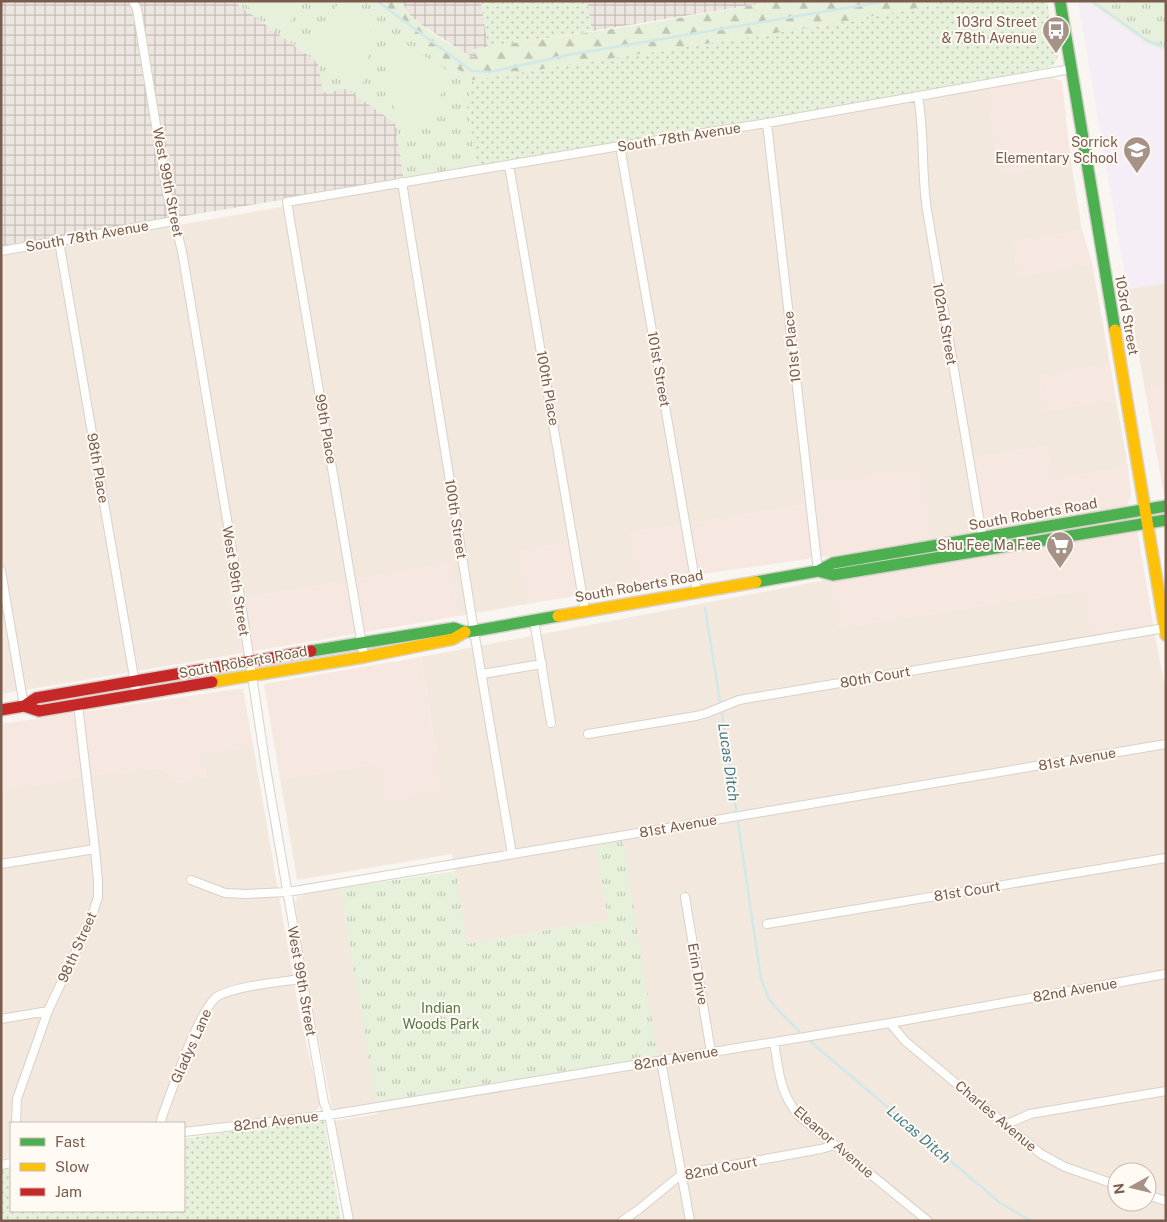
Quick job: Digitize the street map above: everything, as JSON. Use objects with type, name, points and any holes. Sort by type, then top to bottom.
[{"type":"street","name":"West 99th Street","points":[[133,1],[137,8],[167,193],[182,251],[302,979],[324,1103],[329,1115],[348,1221]]},
{"type":"street","name":"103rd Street","points":[[1060,1],[1165,631]]},
{"type":"street","name":"South 78th Avenue","points":[[288,202],[767,123],[1071,70]]},
{"type":"street","name":"102nd Street","points":[[918,96],[924,138],[926,210],[984,550]]},
{"type":"street","name":"101st Place","points":[[767,123],[818,571]]},
{"type":"street","name":"101st Street","points":[[620,146],[697,592]]},
{"type":"street","name":"100th Place","points":[[509,166],[585,611]]},
{"type":"street","name":"100th Street","points":[[402,182],[470,631],[482,674],[512,854]]},
{"type":"street","name":"99th Place","points":[[288,202],[364,657]]},
{"type":"street","name":"South 78th Avenue","points":[[1,251],[174,221]]},
{"type":"street","name":"98th Place","points":[[59,241],[137,695]]},
{"type":"street","name":"South Roberts Road","points":[[24,706],[39,711],[364,657],[453,638],[470,631],[818,571],[833,563],[1166,506]]},
{"type":"street","name":"South Roberts Road","points":[[818,571],[833,575],[1166,520]]},
{"type":"street","points":[[1,571],[24,706]]},
{"type":"street","points":[[534,620],[552,723]]},
{"type":"street","name":"South Roberts Road","points":[[1,710],[24,706],[36,698],[362,642],[454,628],[470,631]]},
{"type":"street","name":"80th Court","points":[[588,734],[701,715],[739,700],[1165,631]]},
{"type":"street","points":[[482,674],[542,664]]},
{"type":"street","name":"98th Street","points":[[16,1122],[17,1099],[48,1011],[91,919],[99,890],[78,704]]},
{"type":"street","name":"81st Avenue","points":[[192,880],[225,893],[288,892],[1166,744]]},
{"type":"street","points":[[1,864],[95,848]]},
{"type":"street","name":"81st Court","points":[[768,924],[1166,858]]},
{"type":"street","name":"Erin Drive","points":[[685,897],[711,1052]]},
{"type":"street","name":"82nd Avenue","points":[[185,1132],[329,1115],[890,1023],[1166,974]]},
{"type":"street","name":"Gladys Lane","points":[[161,1122],[201,1017],[213,999],[232,990],[302,979]]},
{"type":"street","points":[[1,1019],[48,1011]]},
{"type":"street","name":"Charles Avenue","points":[[890,1023],[905,1041],[1036,1150],[1052,1161],[1107,1181]]},
{"type":"street","name":"Eleanor Avenue","points":[[774,1042],[781,1084],[788,1102],[798,1115],[928,1221]]},
{"type":"street","points":[[661,1061],[690,1221]]},
{"type":"street","points":[[1005,1125],[1030,1114],[1166,1091]]},
{"type":"street","name":"82nd Court","points":[[622,1221],[682,1174],[835,1145]]},
{"type":"shaded area","points":[[1,1],[233,1],[318,63],[347,89],[395,123],[404,180],[1,246]]},
{"type":"shaded area","points":[[402,1],[481,1],[488,47],[474,49],[476,59],[422,25],[408,14]]},
{"type":"shaded area","points":[[587,1],[776,1],[592,31]]},
{"type":"shaded area","name":"Sorrick Elementary School","points":[[1078,1],[1087,1],[1147,44],[1166,51],[1166,283],[1127,289]]},
{"type":"shaded area","points":[[1051,76],[1062,82],[1071,162],[1001,174],[985,88]]},
{"type":"shaded area","points":[[985,88],[1001,174],[1071,162],[1082,230],[1013,242],[1018,277],[1092,263],[1110,364],[1038,376],[1044,411],[1116,400],[1128,467],[1053,479],[1048,446],[973,458],[986,532],[933,541],[802,484],[805,505],[630,533],[639,585],[575,596],[569,543],[518,552],[527,604],[459,616],[450,563],[229,601],[237,654],[1,694],[1,256],[425,182],[757,128]]},
{"type":"shaded area","points":[[1082,230],[1092,263],[1018,277],[1013,242]]},
{"type":"shaded area","points":[[1166,283],[1166,386],[1145,390],[1127,289]]},
{"type":"shaded area","points":[[1110,364],[1116,400],[1044,411],[1038,376]]},
{"type":"shaded area","points":[[1166,386],[1166,495],[1164,495],[1145,390]]},
{"type":"shaded area","points":[[1048,446],[1053,479],[1128,467],[1131,494],[1127,505],[1118,510],[986,532],[973,458]]},
{"type":"shaded area","points":[[920,467],[933,541],[688,576],[639,585],[630,533],[805,505],[802,484]]},
{"type":"shaded area","points":[[1137,530],[1154,630],[1092,640],[1083,590],[839,628],[831,579]]},
{"type":"shaded area","points":[[569,543],[575,596],[527,604],[518,552]]},
{"type":"shaded area","points":[[450,563],[459,616],[237,654],[229,601]]},
{"type":"shaded area","points":[[831,579],[839,628],[1083,590],[1154,630],[1166,693],[1166,1221],[350,1221],[334,1121],[378,1114],[376,1105],[339,1111],[332,1107],[307,978],[295,902],[297,897],[340,888],[377,1105],[657,1058],[595,845],[608,920],[467,944],[452,854],[297,880],[280,779],[379,764],[436,752],[421,657]]},
{"type":"shaded area","points":[[421,657],[442,792],[386,802],[379,764],[280,779],[264,684]]},
{"type":"shaded area","points":[[243,689],[253,745],[203,753],[206,777],[176,782],[163,768],[98,774],[1,791],[1,724]]},
{"type":"shaded area","points":[[253,745],[299,1012],[320,1102],[318,1109],[313,1112],[185,1131],[185,1122],[10,1122],[10,1157],[1,1159],[1,791],[98,774],[163,768],[176,782],[206,777],[203,753]]},
{"type":"green space","points":[[233,1],[365,1],[472,80],[467,107],[477,167],[404,180],[395,123],[347,89],[323,93],[318,63]]},
{"type":"green space","points":[[244,1],[303,1],[284,32],[247,6]]},
{"type":"green space","points":[[340,1],[348,1],[368,16],[372,40],[363,84],[359,85],[312,51],[311,43]]},
{"type":"green space","points":[[365,1],[402,1],[409,13],[423,27],[475,58],[474,49],[639,25],[776,1],[956,1],[807,28],[472,80]]},
{"type":"green space","points":[[481,1],[587,1],[592,31],[488,47]]},
{"type":"green space","points":[[956,1],[1047,1],[1058,56],[1054,65],[1039,70],[796,115],[477,167],[467,107],[472,80],[807,28]]},
{"type":"green space","points":[[1087,1],[1166,1],[1166,51],[1147,44]]},
{"type":"green space","points":[[393,36],[446,70],[449,80],[419,133],[402,121],[392,104],[388,83],[386,50]]},
{"type":"green space","name":"Indian Woods Park","points":[[623,841],[658,1058],[376,1105],[340,888],[456,871],[467,944],[608,920],[595,845]]},
{"type":"green space","points":[[310,1119],[322,1119],[324,1121],[341,1221],[1,1221],[1,1170],[10,1168],[10,1212],[185,1212],[185,1139]]},
{"type":"waterway","points":[[377,1],[472,71],[490,72],[573,54],[887,1]]},
{"type":"waterway","points":[[1092,1],[1148,41],[1166,47]]},
{"type":"waterway","name":"Lucas Ditch","points":[[705,608],[720,701]]},
{"type":"waterway","name":"Lucas Ditch","points":[[722,714],[736,810]]},
{"type":"waterway","name":"Lucas Ditch","points":[[738,823],[761,979],[769,999],[800,1032]]},
{"type":"waterway","name":"Lucas Ditch","points":[[811,1042],[999,1202],[1031,1221]]},
{"type":"traffic: fast","points":[[1060,1],[1115,330]]},
{"type":"traffic: fast","points":[[756,582],[818,571],[833,563],[1166,506]]},
{"type":"traffic: fast","points":[[818,571],[833,575],[1166,520]]},
{"type":"traffic: fast","points":[[311,651],[454,628],[465,632],[474,631],[558,616]]},
{"type":"traffic: slow","points":[[1115,330],[1166,635]]},
{"type":"traffic: slow","points":[[558,616],[756,582]]},
{"type":"traffic: slow","points":[[212,682],[364,657],[453,639],[465,632]]},
{"type":"traffic: jam","points":[[1,710],[24,706],[36,698],[311,651]]},
{"type":"traffic: jam","points":[[24,706],[39,711],[212,682]]},
{"type":"place","name":"103rd Street & 78th Avenue","points":[[1056,54]]},
{"type":"place","name":"Sorrick Elementary School","points":[[1137,174]]},
{"type":"place","name":"Shu Fee Ma Fee","points":[[1060,569]]}]
